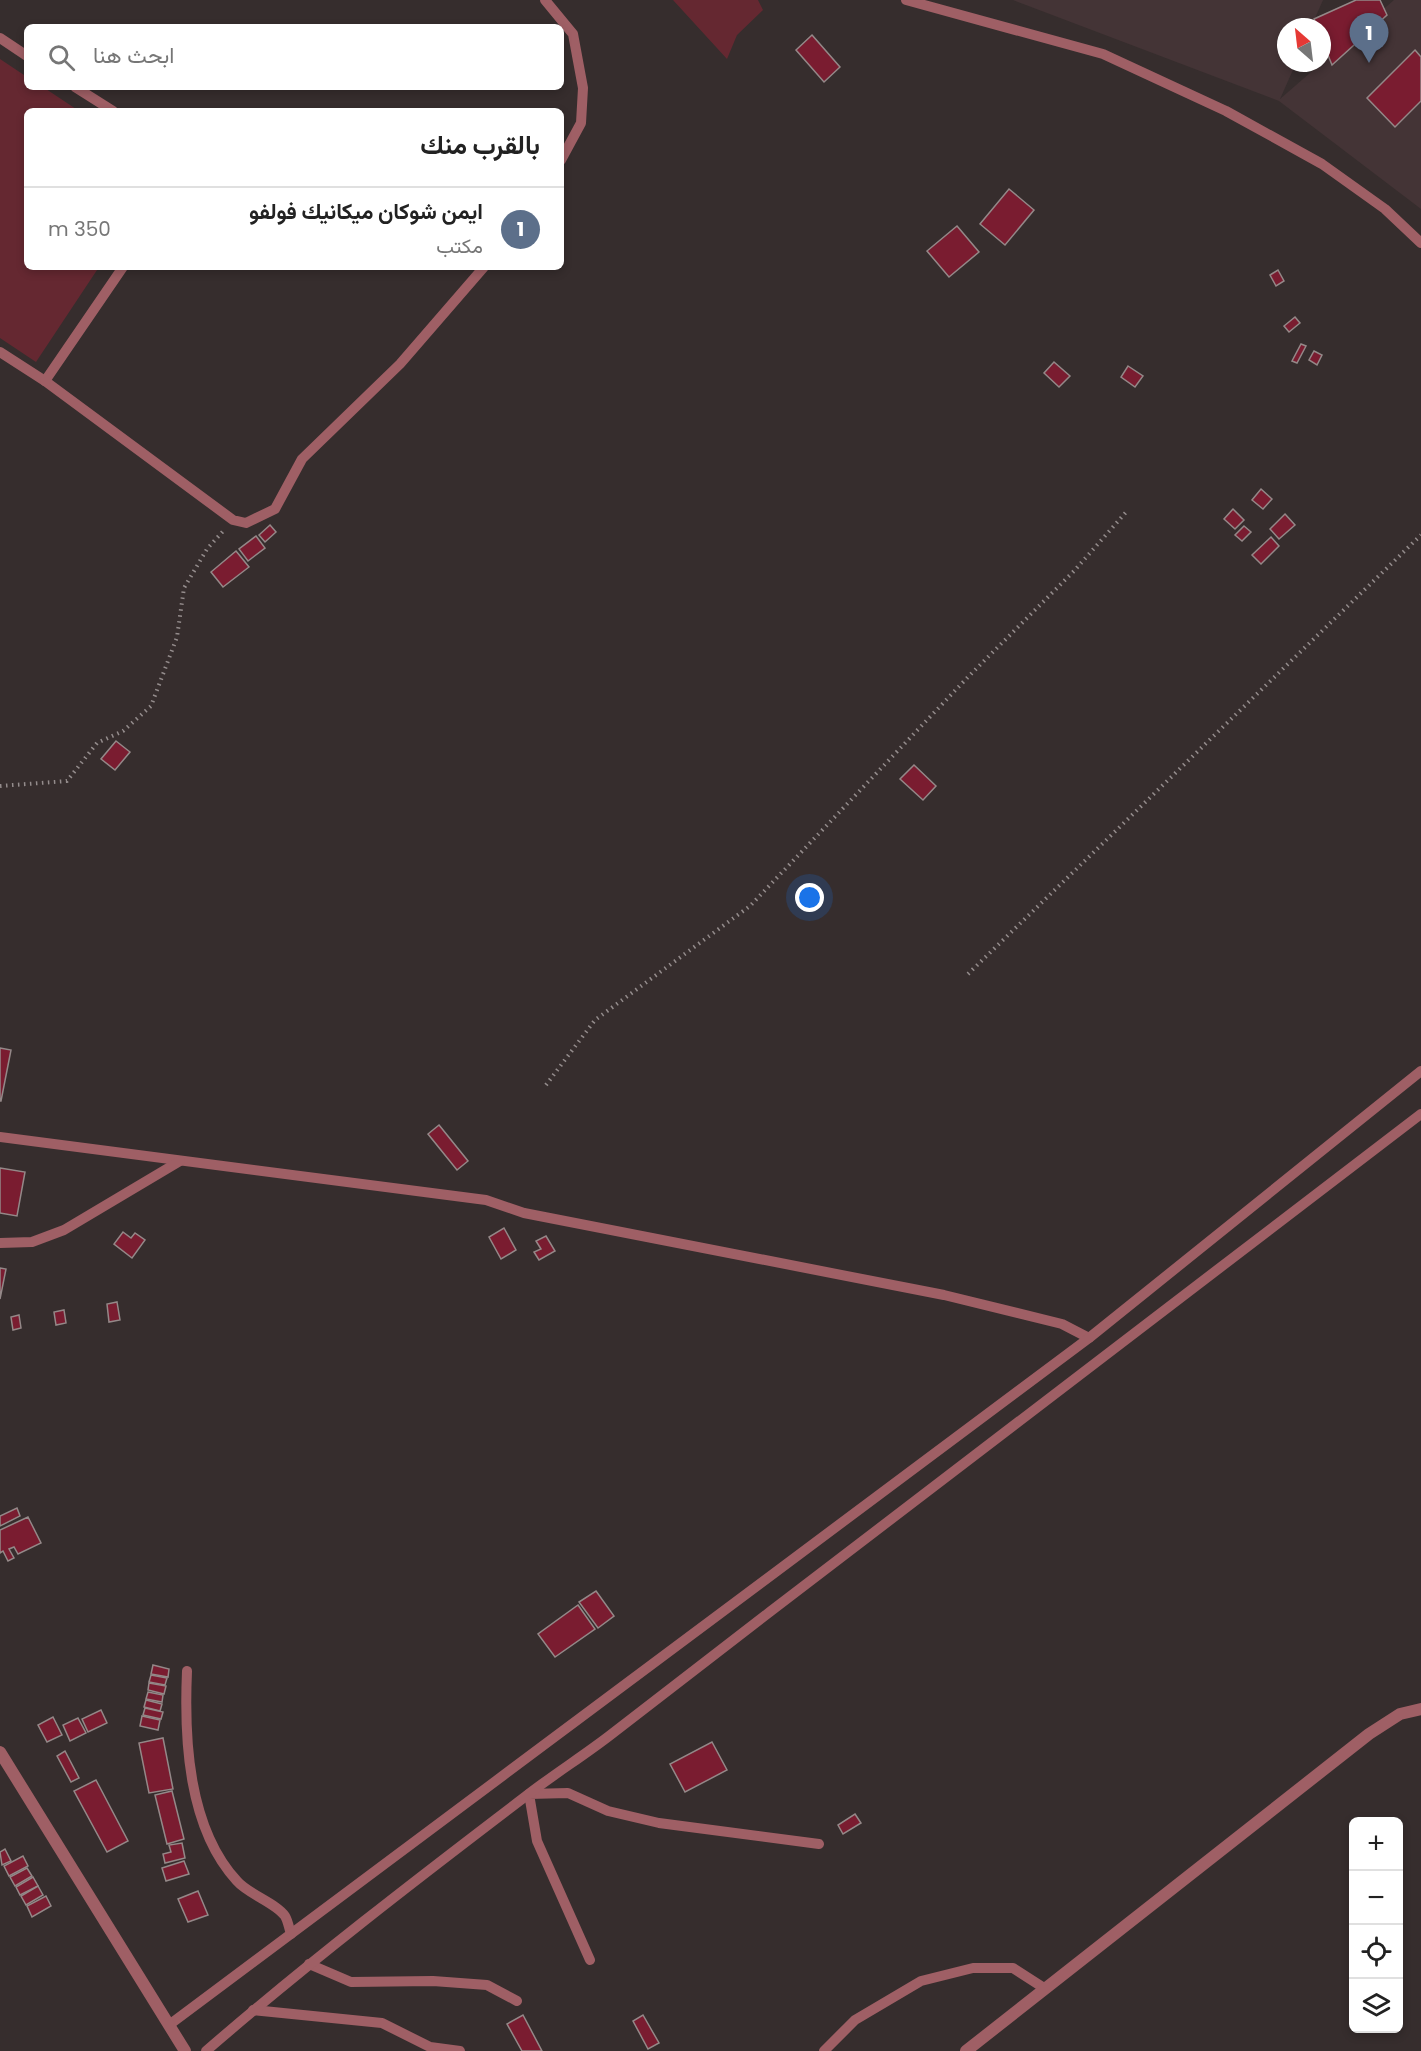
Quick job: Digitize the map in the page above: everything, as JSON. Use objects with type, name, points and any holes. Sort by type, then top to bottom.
[{"type":"street","points":[[966,2051],[1369,1734],[1400,1714],[1421,1709]]},
{"type":"street","points":[[0,1752],[185,2051]]},
{"type":"lane","points":[[545,0],[573,34],[583,88],[580,123],[564,154]]},
{"type":"lane","points":[[906,0],[1103,54],[1226,111],[1322,164],[1385,209],[1421,243]]},
{"type":"lane","points":[[0,38],[24,54]]},
{"type":"lane","points":[[80,90],[107,108]]},
{"type":"lane","points":[[45,381],[121,270]]},
{"type":"lane","points":[[0,352],[45,381],[233,520],[246,523],[275,509],[302,459],[400,364],[481,270]]},
{"type":"lane","points":[[169,2025],[1089,1338],[1421,1071]]},
{"type":"lane","points":[[206,2051],[309,1964],[528,1794],[608,1737],[785,1598],[1117,1348],[1421,1114]]},
{"type":"lane","points":[[0,1137],[486,1200],[524,1213],[944,1295],[1062,1324],[1089,1338]]},
{"type":"lane","points":[[0,1243],[32,1242],[64,1230],[180,1161]]},
{"type":"lane","points":[[187,1671],[187,1735],[199,1811],[224,1864],[237,1883],[285,1915],[291,1934]]},
{"type":"lane","points":[[528,1794],[568,1793],[608,1811],[659,1823],[819,1844]]},
{"type":"lane","points":[[528,1794],[537,1841],[590,1960]]},
{"type":"lane","points":[[309,1964],[351,1982],[433,1981],[486,1985],[517,2001]]},
{"type":"lane","points":[[824,2051],[855,2020],[921,1981],[973,1968],[1013,1968],[1044,1988]]},
{"type":"lane","points":[[253,2010],[382,2023],[430,2047],[460,2051]]},
{"type":"path","points":[[546,1085],[595,1020],[750,906],[968,677],[1074,571],[1128,510]]},
{"type":"path","points":[[0,786],[67,780],[97,743],[123,730],[151,706],[177,638],[184,588],[207,549],[233,520]]},
{"type":"path","points":[[968,974],[1421,535]]},
{"type":"shaded area","points":[[673,0],[758,0],[763,10],[737,35],[727,59]]},
{"type":"shaded area","points":[[1013,0],[1323,0],[1315,18],[1277,18],[1277,72],[1292,72],[1280,99],[1311,72],[1331,72],[1331,55],[1394,0],[1421,0],[1421,209],[1279,101]]},
{"type":"shaded area","points":[[0,59],[24,75],[24,90],[48,90],[74,108],[24,108],[24,270],[97,270],[36,362],[0,338]]},
{"type":"building","points":[[1356,0],[1380,0],[1387,15],[1332,65],[1331,18],[1316,18]]},
{"type":"building","points":[[812,35],[840,67],[824,82],[796,50]]},
{"type":"building","points":[[1415,50],[1421,57],[1421,101],[1395,127],[1367,98]]},
{"type":"building","points":[[1009,189],[1034,210],[1005,245],[980,224]]},
{"type":"building","points":[[957,226],[979,252],[949,277],[927,251]]},
{"type":"building","points":[[1278,270],[1284,281],[1276,286],[1270,275]]},
{"type":"building","points":[[1295,317],[1300,323],[1289,332],[1284,326]]},
{"type":"building","points":[[1301,344],[1306,346],[1297,363],[1292,361]]},
{"type":"building","points":[[1314,351],[1322,355],[1317,365],[1309,360]]},
{"type":"building","points":[[1054,362],[1070,376],[1059,387],[1044,373]]},
{"type":"building","points":[[1128,366],[1143,376],[1135,387],[1121,377]]},
{"type":"building","points":[[1261,489],[1272,499],[1263,509],[1252,500]]},
{"type":"building","points":[[1233,509],[1244,520],[1235,529],[1224,519]]},
{"type":"building","points":[[1285,514],[1295,525],[1279,539],[1270,529]]},
{"type":"building","points":[[270,525],[276,532],[265,542],[259,535]]},
{"type":"building","points":[[1244,526],[1251,532],[1242,541],[1235,535]]},
{"type":"building","points":[[256,536],[265,548],[248,561],[239,549]]},
{"type":"building","points":[[1271,537],[1279,546],[1261,564],[1252,555]]},
{"type":"building","points":[[236,551],[249,567],[223,587],[211,572]]},
{"type":"building","points":[[116,741],[130,752],[115,770],[101,759]]},
{"type":"building","points":[[914,765],[936,786],[923,800],[900,779]]},
{"type":"building","points":[[0,1048],[11,1050],[1,1101],[0,1101]]},
{"type":"building","points":[[439,1125],[468,1161],[457,1170],[428,1134]]},
{"type":"building","points":[[0,1168],[25,1172],[17,1216],[0,1213]]},
{"type":"building","points":[[504,1228],[516,1250],[501,1259],[489,1237]]},
{"type":"building","points":[[123,1232],[131,1238],[135,1233],[145,1240],[132,1258],[114,1244]]},
{"type":"building","points":[[546,1236],[555,1251],[539,1260],[534,1252],[541,1249],[536,1241]]},
{"type":"building","points":[[0,1268],[6,1269],[0,1299]]},
{"type":"building","points":[[117,1302],[120,1320],[109,1322],[107,1304]]},
{"type":"building","points":[[64,1310],[66,1323],[56,1325],[54,1312]]},
{"type":"building","points":[[19,1315],[21,1328],[13,1330],[11,1317]]},
{"type":"building","points":[[17,1508],[20,1516],[0,1526],[0,1516]]},
{"type":"building","points":[[28,1517],[41,1543],[18,1554],[14,1547],[9,1549],[14,1558],[8,1561],[3,1551],[0,1553],[0,1530]]},
{"type":"building","points":[[596,1591],[614,1616],[598,1628],[579,1602]]},
{"type":"building","points":[[578,1605],[595,1629],[555,1657],[538,1634]]},
{"type":"building","points":[[153,1665],[169,1669],[168,1677],[151,1674]]},
{"type":"building","points":[[151,1675],[167,1678],[165,1685],[149,1682]]},
{"type":"building","points":[[149,1683],[166,1686],[164,1694],[148,1690]]},
{"type":"building","points":[[148,1692],[163,1695],[162,1702],[146,1699]]},
{"type":"building","points":[[146,1700],[162,1704],[160,1711],[144,1707]]},
{"type":"building","points":[[145,1708],[163,1712],[161,1719],[143,1715]]},
{"type":"building","points":[[101,1710],[107,1723],[88,1732],[82,1719]]},
{"type":"building","points":[[142,1716],[160,1720],[158,1730],[140,1726]]},
{"type":"building","points":[[53,1717],[62,1735],[47,1742],[38,1725]]},
{"type":"building","points":[[78,1718],[86,1733],[70,1741],[63,1725]]},
{"type":"building","points":[[163,1738],[173,1789],[149,1793],[139,1743]]},
{"type":"building","points":[[712,1742],[727,1770],[685,1792],[670,1764]]},
{"type":"building","points":[[65,1751],[79,1778],[71,1782],[57,1756]]},
{"type":"building","points":[[96,1780],[128,1841],[107,1852],[74,1791]]},
{"type":"building","points":[[172,1791],[184,1839],[167,1844],[155,1795]]},
{"type":"building","points":[[855,1814],[861,1823],[843,1834],[838,1825]]},
{"type":"building","points":[[182,1843],[185,1858],[165,1863],[163,1854],[171,1852],[169,1845]]},
{"type":"building","points":[[5,1849],[11,1861],[2,1865],[0,1852]]},
{"type":"building","points":[[23,1856],[28,1866],[9,1876],[4,1866]]},
{"type":"building","points":[[184,1861],[189,1874],[166,1881],[162,1868]]},
{"type":"building","points":[[27,1868],[32,1876],[15,1886],[10,1877]]},
{"type":"building","points":[[33,1877],[38,1886],[20,1895],[16,1887]]},
{"type":"building","points":[[38,1886],[43,1895],[26,1905],[21,1896]]},
{"type":"building","points":[[198,1891],[208,1915],[188,1922],[178,1899]]},
{"type":"building","points":[[46,1896],[51,1906],[32,1917],[27,1906]]},
{"type":"building","points":[[523,2015],[542,2051],[522,2051],[507,2024]]},
{"type":"building","points":[[643,2015],[659,2043],[648,2049],[633,2021]]},
{"type":"place","name":"ايمن شوكان ميكانيك فولفو","points":[[1369,63]]}]
